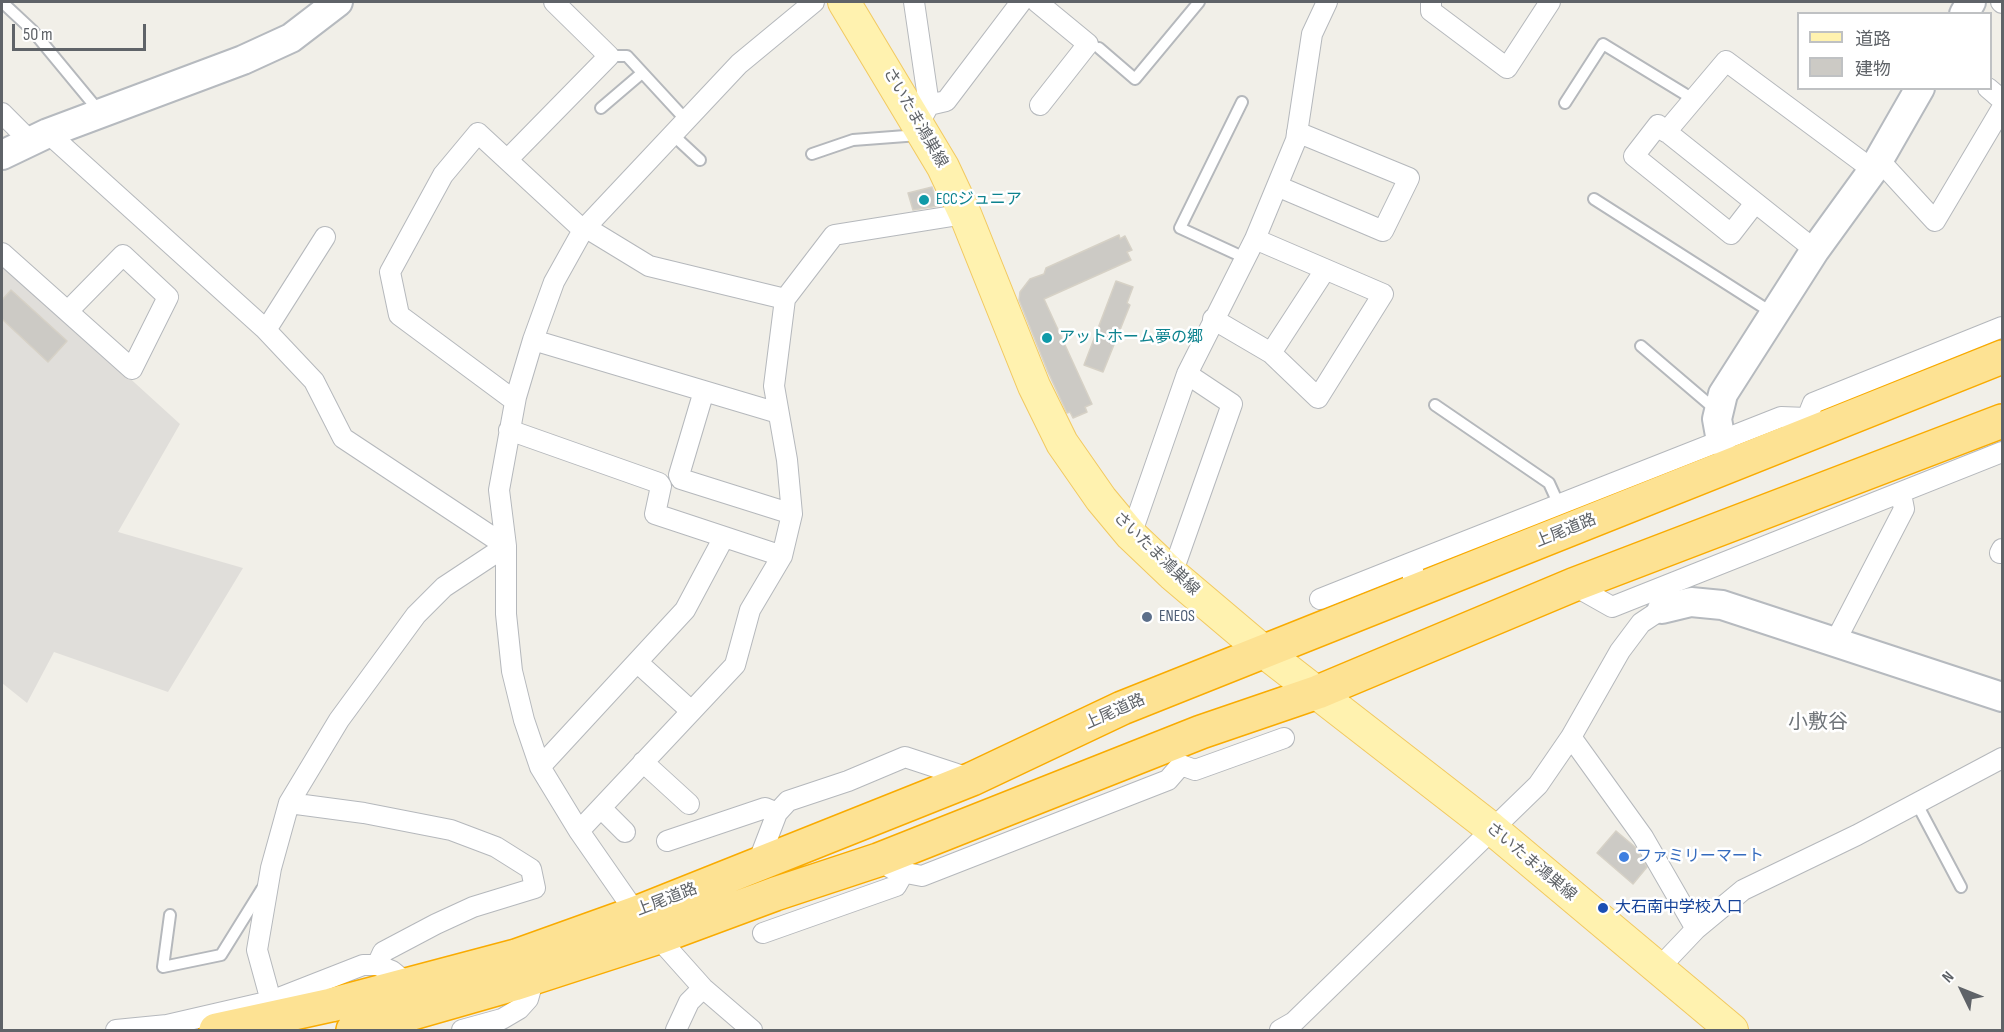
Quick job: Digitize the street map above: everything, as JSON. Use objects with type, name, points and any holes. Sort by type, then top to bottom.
[{"type":"highway","name":"上尾道路","points":[[216,1030],[331,1005],[516,956],[636,913],[972,779],[1122,708],[1263,651],[1413,577],[1814,424],[2002,357]]},
{"type":"highway","name":"上尾道路","points":[[353,1030],[534,978],[659,938],[775,894],[891,866],[1201,732],[1318,692],[1573,585],[2002,421]]},
{"type":"main road","name":"さいたま鴻巣線","points":[[844,2],[925,121],[1034,386],[1062,443],[1101,499],[1131,535],[1172,574],[1263,651],[1491,828],[1732,1030]]},
{"type":"street","points":[[2,155],[100,114],[243,60],[291,38],[338,2]]},
{"type":"street","points":[[508,159],[609,56],[554,2]]},
{"type":"street","points":[[752,1030],[703,988],[636,913],[579,831],[540,767],[524,720],[512,671],[506,614],[506,546],[499,490],[515,401],[533,340],[554,282],[584,228],[754,50],[814,2]]},
{"type":"street","points":[[914,2],[925,121]]},
{"type":"street","points":[[925,121],[946,100],[1022,2]]},
{"type":"street","points":[[1037,2],[1088,44],[1040,105]]},
{"type":"street","points":[[1131,535],[1187,374],[1213,319],[1256,239],[1297,132],[1312,34],[1328,2]]},
{"type":"street","points":[[1431,2],[1431,11],[1507,68],[1550,2]]},
{"type":"street","points":[[1666,132],[1726,60],[1876,165],[1935,221],[2002,108]]},
{"type":"street","points":[[1721,441],[1718,413],[1722,394],[1815,250],[1876,165],[1919,90]]},
{"type":"street","points":[[2,113],[40,138],[266,330],[314,381],[343,438],[506,546]]},
{"type":"street","points":[[1755,203],[1731,234],[1634,156],[1658,125],[1815,250]]},
{"type":"street","points":[[1277,186],[1383,231],[1409,178],[1297,132]]},
{"type":"street","points":[[515,401],[399,315],[390,275],[443,175],[478,133],[584,228],[649,267],[785,299]]},
{"type":"street","points":[[579,831],[690,710],[735,665],[750,610],[782,556],[792,514],[787,460],[774,375],[785,299],[834,235],[965,214]]},
{"type":"street","points":[[266,330],[325,237]]},
{"type":"street","points":[[1213,319],[1271,353],[1318,398],[1383,294],[1256,239]]},
{"type":"street","points":[[2,253],[132,369],[168,297],[123,255],[68,311]]},
{"type":"street","points":[[1271,353],[1325,270]]},
{"type":"street","points":[[1320,599],[1413,577],[1558,505],[1782,417],[1814,424],[1813,403],[2002,327]]},
{"type":"street","points":[[533,340],[778,413]]},
{"type":"street","points":[[1172,574],[1232,404],[1187,374]]},
{"type":"street","points":[[704,391],[679,475],[681,480],[792,514]]},
{"type":"street","points":[[509,430],[658,483],[661,486],[656,514],[782,556]]},
{"type":"street","points":[[1291,1028],[1491,828],[1538,785],[1571,737],[1620,651],[1659,600],[2002,452]]},
{"type":"street","points":[[1835,642],[1904,509],[1901,494]]},
{"type":"street","points":[[540,767],[685,610],[724,537]]},
{"type":"street","points":[[271,1001],[257,950],[270,876],[289,803],[339,720],[416,615],[444,587],[506,546]]},
{"type":"street","points":[[1573,585],[1612,608],[1659,600],[1722,606],[2002,697]]},
{"type":"street","points":[[637,662],[690,710]]},
{"type":"street","points":[[891,866],[922,876],[1168,780],[1181,765],[1201,732]]},
{"type":"street","points":[[1571,737],[1643,837],[1696,928]]},
{"type":"street","points":[[1181,765],[1195,770],[1284,738]]},
{"type":"street","points":[[757,865],[777,813],[788,801],[848,781],[905,757],[972,779]]},
{"type":"street","points":[[1659,968],[1696,928],[1743,890],[1917,804],[2002,758]]},
{"type":"street","points":[[642,762],[689,804]]},
{"type":"street","points":[[289,803],[363,813],[451,830],[496,847],[531,869],[535,888],[473,907],[436,924],[383,952],[376,965]]},
{"type":"street","points":[[601,808],[625,832]]},
{"type":"street","points":[[667,841],[765,808],[777,813]]},
{"type":"street","points":[[763,933],[896,886],[891,866]]},
{"type":"street","points":[[116,1030],[167,1025],[271,1001],[363,965],[376,965],[392,971],[408,984]]},
{"type":"street","points":[[462,1030],[502,1019],[519,1010],[528,999],[534,978]]},
{"type":"street","points":[[676,1030],[689,1002],[703,988]]},
{"type":"lane","points":[[2,2],[32,30],[100,114]]},
{"type":"lane","points":[[1099,48],[1135,79],[1198,2]]},
{"type":"lane","points":[[1564,103],[1603,44],[1693,99]]},
{"type":"lane","points":[[609,56],[627,56],[642,73],[700,160]]},
{"type":"lane","points":[[601,108],[642,73]]},
{"type":"lane","points":[[1242,102],[1180,228],[1245,258]]},
{"type":"lane","points":[[812,154],[853,140],[925,121]]},
{"type":"lane","points":[[1594,199],[1774,314]]},
{"type":"lane","points":[[1641,346],[1718,413]]},
{"type":"lane","points":[[1435,405],[1549,483],[1558,505]]},
{"type":"lane","points":[[1917,804],[1961,887]]},
{"type":"lane","points":[[170,915],[163,967],[221,955],[270,876]]},
{"type":"shaded area","points":[[2,262],[180,424],[118,532],[243,568],[168,692],[54,652],[27,703],[2,683]]},
{"type":"building","name":"ECCジュニア","points":[[932,187],[938,206],[913,210],[908,193]]},
{"type":"building","name":"アットホーム夢の郷","points":[[1119,235],[1120,239],[1125,236],[1132,250],[1127,252],[1131,260],[1044,299],[1092,404],[1085,407],[1087,412],[1073,418],[1070,412],[1067,413],[1048,372],[1019,300],[1020,292],[1030,279],[1044,274],[1046,268]]},
{"type":"building","points":[[1116,281],[1133,287],[1127,303],[1130,305],[1103,372],[1084,365]]},
{"type":"building","points":[[11,290],[67,341],[48,362],[2,319],[2,300]]},
{"type":"building","name":"ファミリーマート","points":[[1616,831],[1635,847],[1647,867],[1633,884],[1597,853]]},
{"type":"place","name":"ECCジュニア","points":[[924,200]]},
{"type":"place","name":"アットホーム夢の郷","points":[[1047,338]]},
{"type":"place","name":"ENEOS","points":[[1147,617]]},
{"type":"place","name":"ファミリーマート","points":[[1624,857]]},
{"type":"place","name":"大石南中学校入口","points":[[1603,908]]},
{"type":"district","name":"小敷谷","points":[[1818,723]]}]
